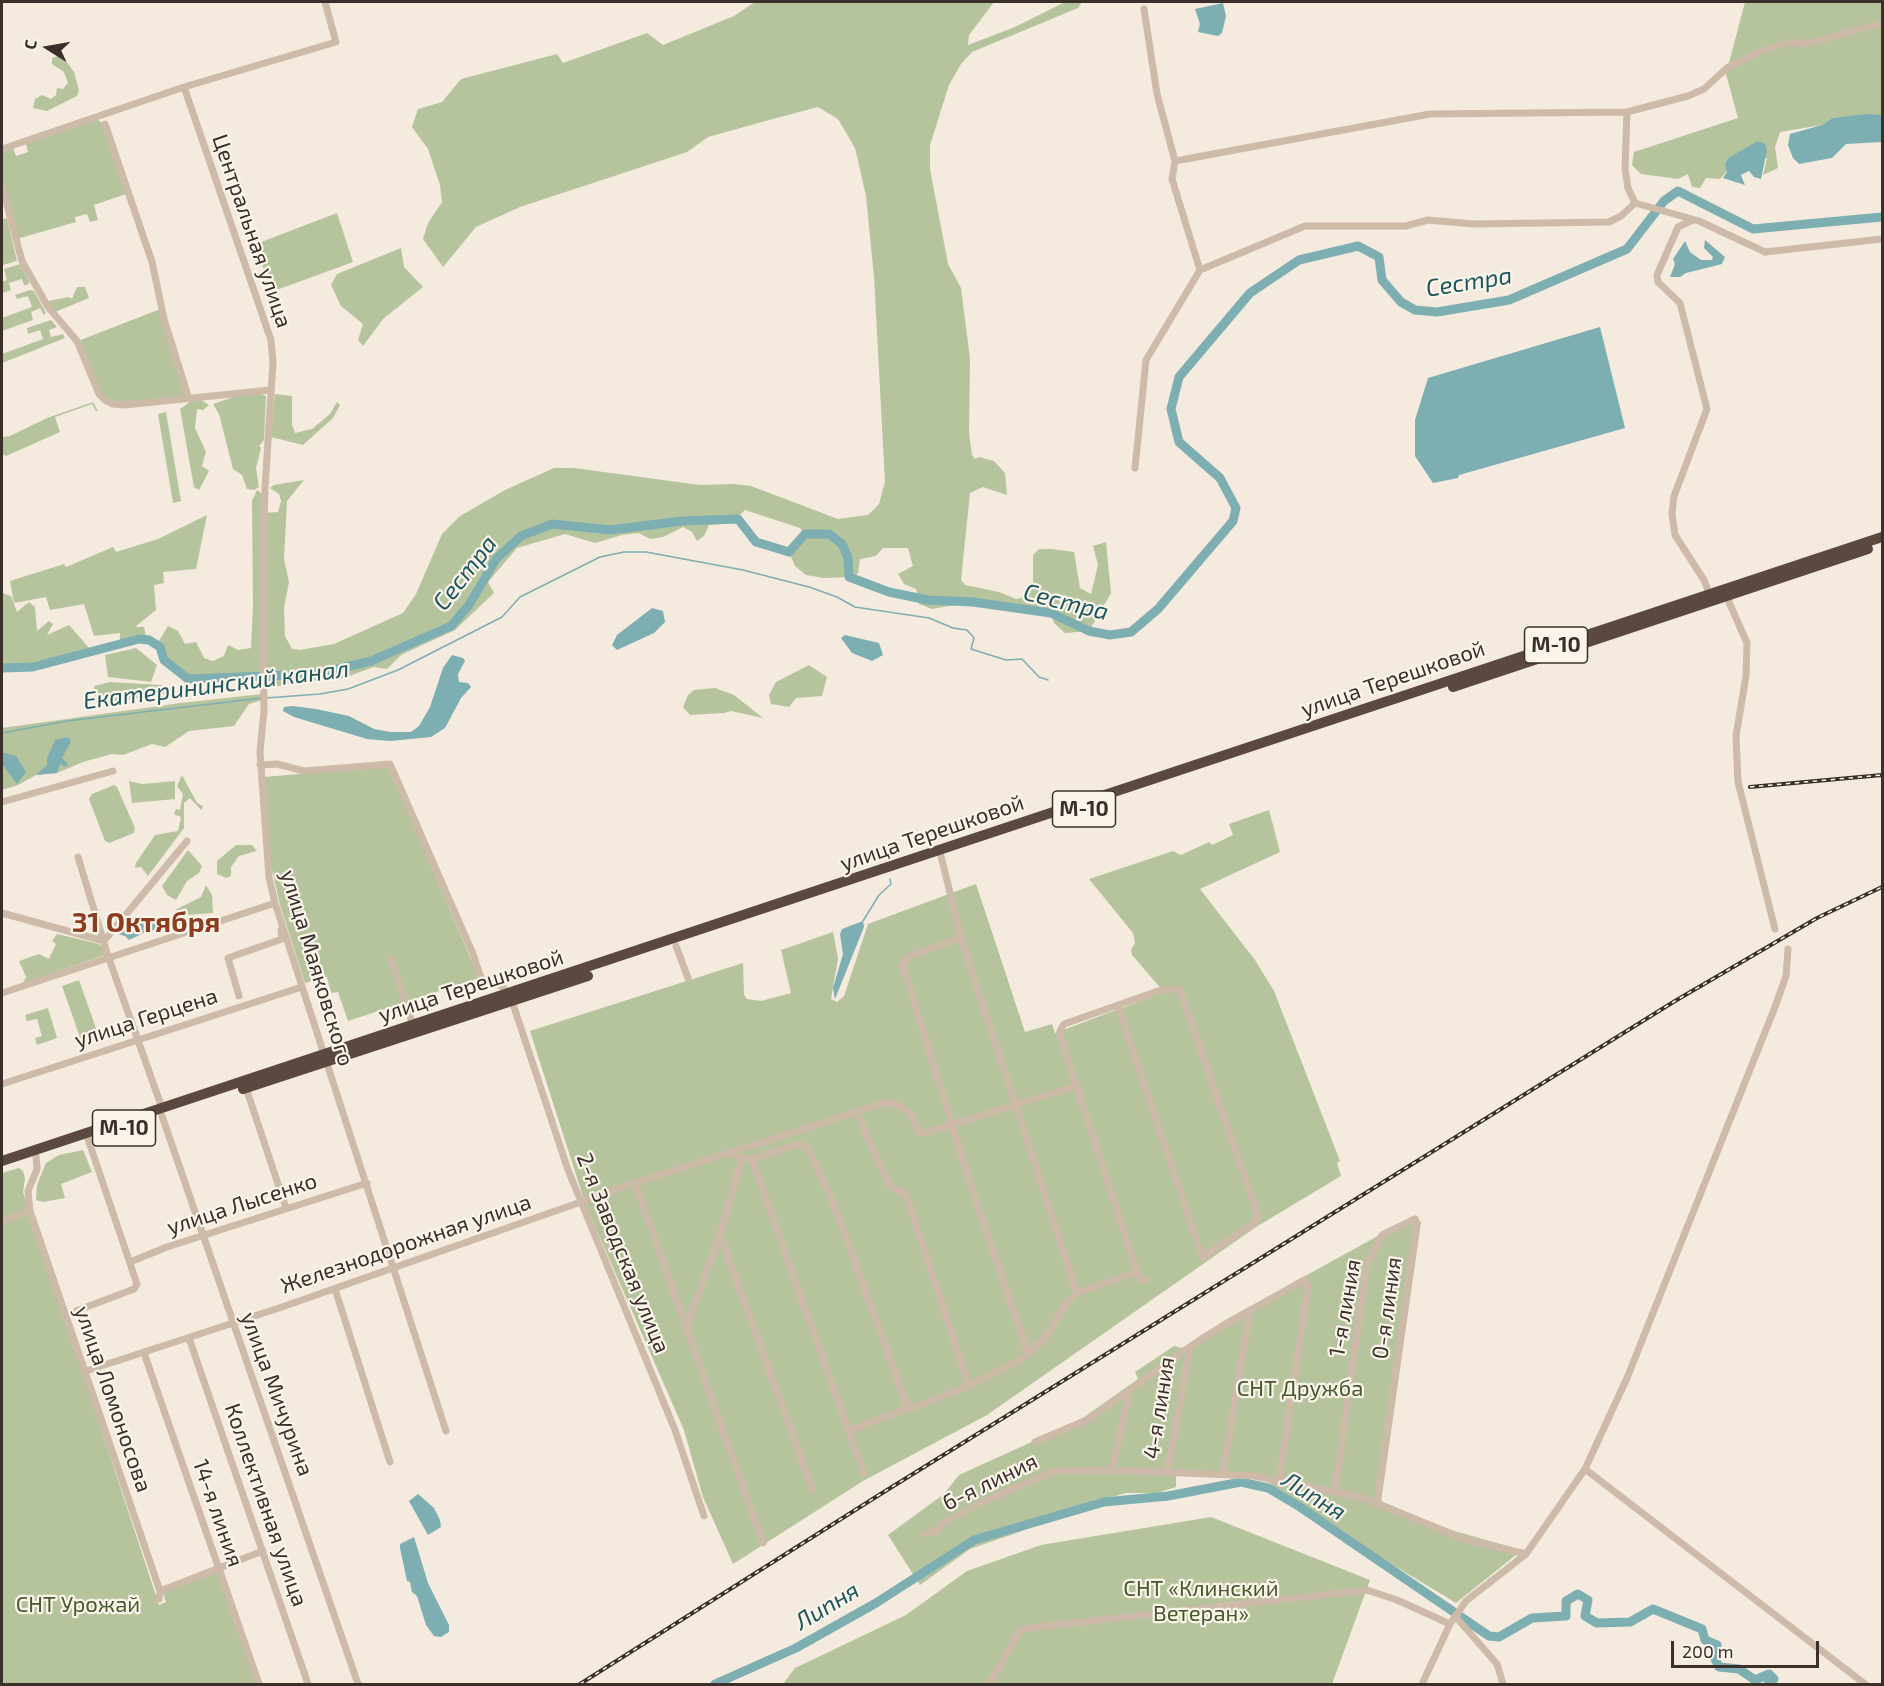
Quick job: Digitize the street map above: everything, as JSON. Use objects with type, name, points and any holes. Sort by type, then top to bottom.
[{"type":"highway","name":"улица Терешковой","points":[[1725,592],[1829,562],[1880,540]]},
{"type":"highway","name":"улица Терешковой","points":[[2,1161],[246,1088],[413,1024],[511,998],[1880,540]]},
{"type":"highway","name":"улица Терешковой","points":[[2,1168],[162,1112],[676,946],[1710,597]]},
{"type":"street","points":[[2,148],[184,87],[336,42],[325,2]]},
{"type":"street","points":[[1143,9],[1157,94],[1174,161],[1172,179],[1200,270]]},
{"type":"street","points":[[1174,161],[1430,114],[1627,112],[1688,96],[1704,89],[1727,68],[1761,51],[1790,42],[1807,44],[1882,23]]},
{"type":"street","name":"Центральная улица","points":[[184,87],[269,327],[273,362],[270,390]]},
{"type":"street","points":[[1627,112],[1625,168],[1628,188],[1635,203],[1691,219],[1765,252],[1882,239]]},
{"type":"street","points":[[105,124],[152,262],[164,319],[189,399]]},
{"type":"street","points":[[2,186],[22,261],[48,307],[77,341],[99,394],[113,404],[125,405],[270,390]]},
{"type":"street","points":[[1136,468],[1146,360],[1200,270],[1305,226],[1406,226],[1428,220],[1474,224],[1609,222],[1621,216],[1635,203]]},
{"type":"street","points":[[1691,219],[1678,227],[1657,275],[1659,282],[1680,303],[1707,409],[1674,496],[1672,514],[1675,535],[1710,597]]},
{"type":"street","name":"улица Маяковского","points":[[270,390],[264,489],[264,710],[260,765],[266,856],[276,907],[367,1183],[392,1269],[447,1431]]},
{"type":"street","points":[[1725,592],[1747,643],[1746,676],[1736,736],[1738,782],[1774,928]]},
{"type":"street","points":[[260,765],[277,764],[303,771],[390,764],[473,954],[481,978],[486,982],[503,987],[511,998]]},
{"type":"street","points":[[2,802],[113,771]]},
{"type":"street","points":[[2,913],[104,941],[187,841]]},
{"type":"street","points":[[941,856],[961,938],[1077,1293]]},
{"type":"street","name":"улица Мичурина","points":[[78,857],[108,956],[202,1235],[358,1684]]},
{"type":"street","points":[[2,993],[108,956],[276,907],[282,939],[228,958],[226,961],[238,996]]},
{"type":"street","points":[[961,938],[913,955],[904,961],[903,966],[1028,1353]]},
{"type":"street","points":[[676,946],[688,978]]},
{"type":"street","points":[[1422,1684],[1450,1624],[1466,1601],[1526,1554],[1585,1469],[1665,1286],[1775,1007],[1786,976],[1788,949]]},
{"type":"street","points":[[391,959],[413,1024]]},
{"type":"street","name":"улица Герцена","points":[[2,1084],[302,987]]},
{"type":"street","points":[[1118,1006],[1202,1257],[1255,1223],[1258,1216],[1180,989],[1161,990],[1061,1027],[1060,1035],[1137,1272],[1142,1280],[1148,1280]]},
{"type":"street","name":"2-я Заводская улица","points":[[511,998],[581,1202],[675,1430],[704,1516]]},
{"type":"street","points":[[952,1122],[1015,1106],[1076,1086]]},
{"type":"street","points":[[246,1088],[286,1208]]},
{"type":"street","name":"Железнодорожная улица","points":[[86,1371],[335,1289],[635,1183],[887,1102],[894,1102],[910,1114],[922,1133],[952,1122]]},
{"type":"street","points":[[857,1113],[890,1187],[906,1194],[969,1386]]},
{"type":"street","points":[[76,1311],[134,1289],[137,1284],[88,1139]]},
{"type":"street","points":[[728,1152],[742,1158],[752,1159],[798,1144],[807,1147],[837,1213],[908,1408]]},
{"type":"street","points":[[2,1221],[30,1211],[28,1191],[38,1169],[36,1156]]},
{"type":"street","points":[[687,1325],[720,1235],[742,1158]]},
{"type":"street","points":[[752,1159],[864,1474]]},
{"type":"street","name":"улица Лысенко","points":[[130,1262],[202,1235],[367,1183]]},
{"type":"street","points":[[635,1183],[762,1543]]},
{"type":"street","name":"улица Ломоносова","points":[[30,1211],[86,1371],[159,1595],[218,1567]]},
{"type":"street","name":"1-я линия","points":[[1335,1492],[1364,1280],[1379,1238],[1411,1219],[1414,1219],[1417,1224]]},
{"type":"street","name":"0-я линия","points":[[1377,1504],[1417,1224]]},
{"type":"street","points":[[720,1235],[813,1490]]},
{"type":"street","points":[[848,1431],[993,1375],[1028,1353],[1046,1338],[1065,1304],[1077,1293],[1137,1272]]},
{"type":"street","points":[[1035,1442],[1084,1422],[1187,1349],[1301,1281],[1306,1282],[1308,1287],[1279,1481]]},
{"type":"street","points":[[335,1289],[390,1462]]},
{"type":"street","points":[[1223,1474],[1250,1310]]},
{"type":"street","name":"Коллективная улица","points":[[189,1338],[308,1684]]},
{"type":"street","name":"4-я линия","points":[[1167,1473],[1189,1355],[1187,1349]]},
{"type":"street","name":"14-я линия","points":[[144,1353],[259,1684]]},
{"type":"street","points":[[1112,1470],[1128,1399],[1127,1392]]},
{"type":"street","points":[[1585,1469],[1865,1684]]},
{"type":"street","name":"6-я линия","points":[[924,1534],[936,1531],[943,1523],[979,1503],[1054,1471],[1112,1470],[1255,1476],[1335,1492],[1377,1504],[1451,1534],[1526,1554]]},
{"type":"street","points":[[218,1567],[263,1551]]},
{"type":"street","points":[[989,1684],[1021,1629],[1367,1590],[1397,1600],[1450,1624]]},
{"type":"street","points":[[1455,1616],[1497,1664],[1503,1684]]},
{"type":"green space","points":[[755,2],[994,2],[969,35],[968,45],[1015,27],[1065,2],[1082,2],[1078,8],[972,52],[961,64],[949,85],[930,145],[930,169],[948,264],[961,288],[970,359],[969,433],[972,455],[975,459],[979,457],[994,461],[1005,473],[1007,495],[983,487],[970,493],[961,580],[965,585],[999,592],[1016,599],[1028,596],[1033,584],[1033,555],[1039,549],[1051,549],[1074,552],[1080,588],[1091,594],[1098,565],[1093,546],[1106,542],[1111,593],[1089,631],[1065,633],[1054,623],[1051,613],[973,602],[932,609],[919,604],[916,589],[904,584],[898,574],[913,566],[908,548],[883,548],[876,556],[860,559],[858,574],[849,577],[824,578],[806,575],[795,566],[789,552],[804,535],[800,528],[745,510],[731,523],[709,525],[704,536],[697,541],[692,532],[683,527],[663,537],[650,539],[639,533],[622,535],[595,543],[565,534],[517,548],[488,582],[494,593],[455,630],[401,655],[387,669],[374,667],[338,680],[299,681],[279,686],[259,683],[253,677],[188,679],[164,660],[160,647],[150,640],[139,639],[120,644],[120,633],[94,636],[84,604],[50,610],[46,597],[14,603],[10,581],[64,564],[66,567],[113,547],[116,552],[158,539],[207,515],[196,569],[163,572],[164,583],[154,585],[156,610],[135,627],[144,627],[146,636],[159,641],[168,626],[178,631],[185,644],[196,642],[204,658],[213,661],[224,656],[228,645],[238,650],[251,648],[252,501],[257,490],[262,494],[262,513],[278,512],[281,501],[279,494],[270,488],[274,485],[304,480],[287,501],[284,559],[289,582],[284,608],[285,636],[292,649],[300,650],[334,644],[403,613],[416,594],[442,534],[460,516],[505,490],[554,468],[574,468],[700,485],[751,486],[838,519],[868,515],[879,504],[885,482],[874,277],[866,196],[855,148],[838,119],[818,107],[773,119],[708,137],[687,152],[520,207],[476,227],[443,267],[423,239],[428,223],[442,202],[440,185],[428,149],[412,127],[418,109],[442,102],[461,79],[557,54],[563,63],[647,33],[663,45],[734,16]]},
{"type":"green space","points":[[1745,2],[1882,2],[1882,115],[1832,118],[1822,125],[1780,132],[1775,147],[1778,168],[1763,175],[1767,158],[1727,171],[1720,179],[1706,178],[1700,188],[1692,187],[1688,174],[1678,179],[1641,174],[1632,165],[1634,152],[1738,118],[1726,74]]},
{"type":"green space","points":[[62,55],[74,72],[79,90],[77,96],[47,111],[33,108],[35,99],[42,95],[51,99],[56,95],[57,88],[63,89],[68,83],[64,72],[52,64],[52,58]]},
{"type":"green space","points":[[96,119],[105,124],[129,193],[94,205],[98,220],[90,222],[87,214],[75,217],[76,222],[17,239],[2,182],[2,152],[13,148],[16,156],[28,152],[26,144]]},
{"type":"green space","points":[[337,213],[353,262],[271,292],[256,244]]},
{"type":"green space","points":[[7,218],[17,261],[3,265],[2,219]]},
{"type":"green space","points":[[401,248],[404,267],[423,287],[383,319],[363,346],[358,340],[363,324],[341,306],[331,285],[337,274]]},
{"type":"green space","points":[[20,264],[29,281],[28,285],[24,285],[22,279],[9,283],[11,290],[2,293],[2,282],[7,280],[4,269]]},
{"type":"green space","points":[[77,287],[85,287],[89,298],[55,312],[49,306],[48,301],[69,297],[72,299]]},
{"type":"green space","points":[[30,290],[34,291],[46,313],[44,315],[40,308],[31,312],[33,320],[2,331],[2,318],[32,307],[28,296],[17,299],[15,295]]},
{"type":"green space","points":[[163,308],[188,399],[113,404],[100,394],[78,341]]},
{"type":"green space","points":[[51,320],[57,327],[49,330],[51,337],[63,334],[65,338],[2,363],[2,354],[43,339],[40,330],[28,334],[27,328]]},
{"type":"green space","points":[[242,394],[266,396],[264,440],[259,446],[261,448],[256,468],[259,487],[254,490],[247,489],[242,475],[233,469],[219,414],[213,404]]},
{"type":"green space","points":[[275,394],[292,396],[292,425],[295,433],[312,429],[330,414],[337,402],[340,405],[333,418],[303,445],[271,437]]},
{"type":"green space","points":[[201,400],[209,405],[203,410],[197,409],[195,428],[206,452],[202,466],[209,471],[199,490],[194,487],[180,409],[190,402]]},
{"type":"green space","points":[[93,402],[98,411],[92,404],[55,417],[60,432],[6,456],[2,454],[2,437],[10,436],[47,418]]},
{"type":"green space","points":[[166,412],[181,501],[173,503],[158,414]]},
{"type":"green space","points":[[2,593],[11,596],[17,612],[29,602],[35,607],[37,631],[49,621],[53,624],[47,635],[69,625],[90,649],[30,665],[30,663],[22,666],[2,666]]},
{"type":"green space","points":[[136,648],[157,665],[151,682],[108,677],[105,655]]},
{"type":"green space","points":[[809,665],[827,677],[822,696],[796,698],[789,707],[771,704],[769,695],[776,682]]},
{"type":"green space","points":[[110,682],[161,685],[169,688],[172,693],[96,705],[94,686]]},
{"type":"green space","points":[[715,688],[734,695],[763,718],[731,711],[690,715],[683,707],[688,695],[694,690]]},
{"type":"green space","points":[[262,694],[262,700],[249,704],[234,726],[189,731],[165,747],[152,744],[123,755],[112,754],[83,762],[57,773],[36,775],[18,785],[2,790],[2,728]]},
{"type":"green space","points":[[388,766],[479,978],[348,1021],[338,992],[331,993],[327,977],[305,983],[280,905],[271,865],[264,777]]},
{"type":"green space","points":[[182,775],[197,803],[203,806],[201,810],[190,798],[184,803],[184,828],[148,876],[141,867],[135,868],[136,863],[155,835],[178,831],[181,817],[174,814],[176,809],[180,810],[183,794],[177,786]]},
{"type":"green space","points":[[129,781],[142,784],[175,781],[175,799],[132,803]]},
{"type":"green space","points":[[114,785],[117,787],[135,828],[134,833],[109,843],[105,841],[89,799],[92,794]]},
{"type":"green space","points":[[1269,810],[1280,852],[1200,889],[1255,960],[1274,991],[1340,1161],[1337,1163],[1341,1176],[1256,1227],[987,1415],[863,1481],[733,1564],[703,1497],[684,1430],[586,1206],[530,1031],[743,963],[744,995],[747,999],[761,1001],[791,993],[781,950],[833,932],[838,958],[831,999],[837,1002],[844,996],[868,924],[976,884],[1025,1032],[1052,1024],[1055,1033],[1164,992],[1132,955],[1131,950],[1135,943],[1133,933],[1089,879],[1173,851],[1181,855],[1209,842],[1212,845],[1233,835],[1229,824]]},
{"type":"green space","points":[[236,845],[252,845],[257,851],[239,856],[231,867],[231,876],[226,878],[217,874],[217,861]]},
{"type":"green space","points":[[188,850],[202,866],[199,873],[187,881],[176,900],[167,895],[162,886]]},
{"type":"green space","points":[[206,885],[212,895],[213,913],[185,915],[187,925],[179,925],[175,910],[201,897]]},
{"type":"green space","points":[[57,934],[99,944],[105,955],[23,983],[26,977],[19,961],[39,954],[49,959],[56,944],[52,941]]},
{"type":"green space","points":[[79,980],[99,1037],[82,1043],[62,986]]},
{"type":"green space","points":[[48,1008],[57,1038],[37,1045],[35,1038],[42,1036],[37,1019],[27,1021],[25,1015]]},
{"type":"green space","points":[[83,1150],[92,1172],[61,1184],[65,1198],[43,1202],[36,1200],[37,1185],[46,1163],[59,1155]]},
{"type":"green space","name":"СНТ Урожай","points":[[19,1168],[23,1171],[25,1179],[23,1192],[159,1605],[166,1602],[163,1593],[217,1572],[257,1684],[2,1684],[2,1173]]},
{"type":"green space","name":"СНТ Дружба","points":[[1414,1216],[1421,1222],[1381,1501],[1447,1529],[1522,1550],[1456,1603],[1380,1557],[1342,1530],[1274,1488],[1270,1483],[1252,1477],[1176,1476],[1176,1487],[1157,1493],[1126,1493],[1071,1508],[1022,1531],[970,1549],[920,1585],[888,1535],[944,1494],[959,1475],[1080,1420],[1138,1379],[1135,1372],[1174,1346],[1182,1348],[1227,1319]]},
{"type":"green space","name":"СНТ «Клинский Ветеран»","points":[[1211,1517],[1370,1580],[1332,1684],[783,1684],[795,1668],[906,1615],[967,1571],[1041,1545]]},
{"type":"water","points":[[1223,3],[1226,16],[1222,33],[1218,36],[1198,32],[1200,24],[1195,9]]},
{"type":"water","points":[[1867,114],[1882,115],[1882,142],[1846,144],[1832,158],[1799,164],[1793,158],[1788,145],[1790,134],[1822,125],[1832,118]]},
{"type":"water","points":[[1758,141],[1765,144],[1767,150],[1761,179],[1754,177],[1749,171],[1741,175],[1745,185],[1723,178],[1727,172],[1725,165],[1728,158]]},
{"type":"water","points":[[1705,240],[1725,257],[1722,264],[1686,273],[1680,277],[1670,277],[1675,264],[1673,259],[1685,241],[1690,252],[1701,260],[1712,260],[1713,257],[1704,248]]},
{"type":"water","points":[[1600,327],[1625,428],[1459,475],[1458,478],[1433,483],[1415,456],[1415,420],[1428,378]]},
{"type":"water","points":[[652,608],[663,611],[665,622],[654,633],[617,650],[612,645],[617,635]]},
{"type":"water","points":[[845,635],[879,643],[883,655],[872,661],[852,653],[841,638]]},
{"type":"water","points":[[452,655],[463,658],[465,661],[458,674],[459,682],[468,683],[471,687],[461,698],[445,728],[431,737],[390,741],[367,739],[294,717],[283,711],[284,707],[293,706],[316,709],[349,716],[374,729],[411,732],[419,726],[430,707],[443,668]]},
{"type":"water","points":[[68,737],[71,741],[62,758],[68,764],[66,767],[60,764],[57,773],[36,775],[47,765],[47,758],[55,740]]},
{"type":"water","points":[[2,752],[16,756],[26,772],[17,784],[2,764]]},
{"type":"water","points":[[146,920],[160,920],[165,923],[165,931],[150,930],[129,940],[118,934],[132,924]]},
{"type":"water","points":[[863,921],[864,927],[835,999],[833,988],[843,954],[840,934],[842,929]]},
{"type":"water","points":[[418,1494],[434,1508],[440,1520],[441,1527],[428,1535],[409,1501]]},
{"type":"water","points":[[414,1537],[428,1583],[449,1625],[449,1632],[441,1637],[434,1636],[426,1625],[417,1596],[412,1592],[410,1582],[407,1581],[400,1544]]},
{"type":"waterway","name":"Сестра","points":[[2,668],[33,667],[139,639],[149,640],[160,647],[164,660],[188,679],[316,674],[371,661],[451,626],[469,605],[496,559],[521,536],[552,524],[610,530],[682,521],[738,519],[756,542],[789,552],[805,534],[829,534],[842,544],[848,558],[849,577],[889,592],[928,600],[973,602],[1051,613],[1089,631],[1110,635],[1131,632],[1158,609],[1233,521],[1236,508],[1220,478],[1179,442],[1171,409],[1179,377],[1250,293],[1299,260],[1358,246],[1379,257],[1382,280],[1401,302],[1415,310],[1437,312],[1509,300],[1627,249],[1664,201],[1678,191],[1753,229],[1882,217]]},
{"type":"waterway","name":"Екатерининский канал","points":[[266,698],[320,694],[348,689],[398,670],[502,617],[520,597],[600,557],[624,552],[646,552],[743,570],[809,587],[837,597],[855,607],[929,618],[953,628],[967,630],[974,638],[971,649],[1006,660],[1022,659],[1039,677],[1048,680]]},
{"type":"waterway","name":"Екатерининский канал","points":[[2,733],[67,721],[261,698]]},
{"type":"waterway","points":[[863,921],[879,895],[891,884],[890,879]]},
{"type":"waterway","name":"Липня","points":[[715,1684],[796,1648],[876,1603],[974,1540],[1104,1502],[1168,1496],[1241,1482],[1268,1488],[1300,1507],[1489,1636],[1499,1637],[1532,1618],[1566,1616],[1566,1601],[1578,1594],[1588,1600],[1585,1616],[1597,1623],[1630,1622],[1653,1609],[1702,1629],[1705,1640],[1717,1645],[1714,1657],[1719,1667],[1739,1669],[1755,1680],[1769,1674],[1774,1679],[1768,1684]]},
{"type":"railway","points":[[1750,787],[1882,775]]},
{"type":"railway","points":[[580,1684],[879,1495],[1675,1001],[1817,918],[1882,887]]},
{"type":"district","name":"31 Октября","points":[[146,923]]}]
